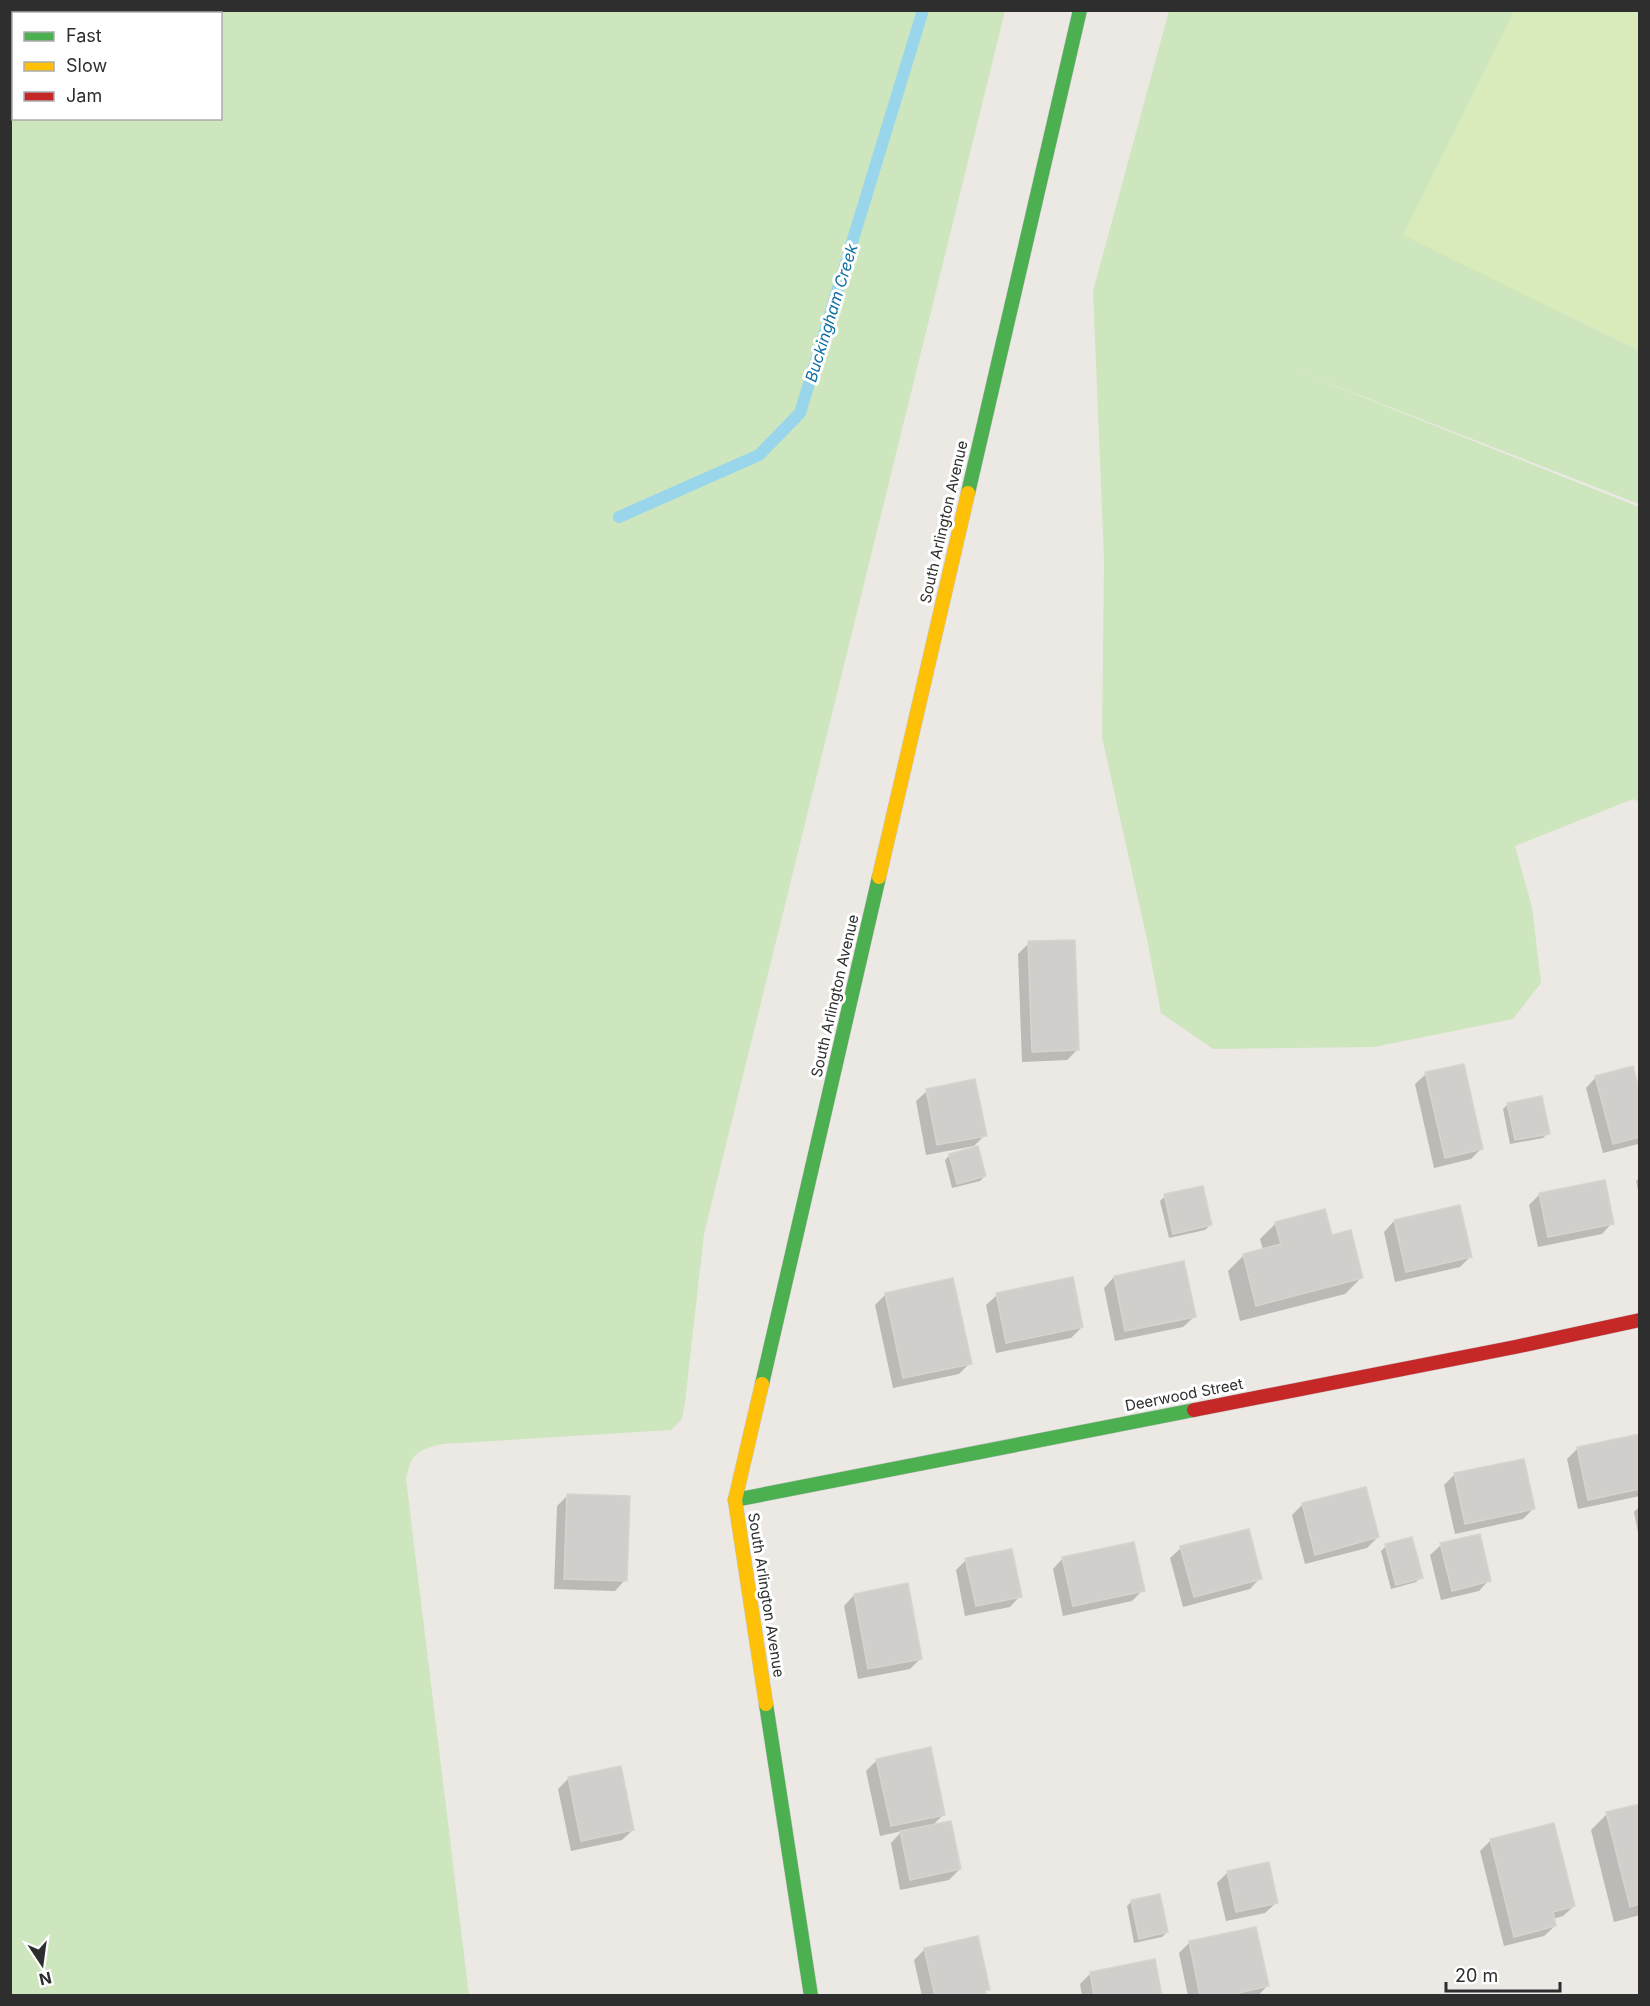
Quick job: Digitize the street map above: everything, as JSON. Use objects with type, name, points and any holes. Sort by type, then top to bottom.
[{"type":"main road","name":"South Arlington Avenue","points":[[811,1995],[735,1500],[1080,10]]},
{"type":"main road","name":"Deerwood Street","points":[[735,1500],[1515,1347],[1640,1320]]},
{"type":"green space","points":[[11,10],[1005,11],[704,1234],[682,1419],[671,1430],[443,1444],[421,1451],[413,1458],[408,1470],[406,1479],[469,1995],[11,1995]]},
{"type":"green space","points":[[1169,11],[1639,11],[1639,504],[1287,367],[1639,507],[1639,802],[1633,799],[1515,846],[1532,907],[1541,983],[1513,1019],[1374,1047],[1213,1049],[1161,1013],[1102,737],[1104,560],[1093,291]]},
{"type":"green space","points":[[1514,11],[1639,11],[1639,351],[1403,235]]},
{"type":"building","points":[[1075,940],[1079,1050],[1032,1052],[1028,941]]},
{"type":"building","points":[[1464,1064],[1483,1149],[1445,1158],[1425,1072]]},
{"type":"building","points":[[1633,1066],[1640,1092],[1640,1137],[1613,1144],[1595,1076]]},
{"type":"building","points":[[975,1079],[987,1136],[937,1145],[926,1089]]},
{"type":"building","points":[[1542,1096],[1550,1134],[1515,1140],[1507,1103]]},
{"type":"building","points":[[978,1146],[986,1176],[957,1184],[949,1154]]},
{"type":"building","points":[[1605,1180],[1614,1224],[1548,1237],[1539,1193]]},
{"type":"building","points":[[1203,1186],[1212,1225],[1173,1234],[1164,1194]]},
{"type":"building","points":[[1460,1205],[1472,1257],[1406,1272],[1394,1220]]},
{"type":"building","points":[[1325,1209],[1332,1235],[1351,1230],[1363,1278],[1256,1306],[1243,1254],[1281,1244],[1275,1222]]},
{"type":"building","points":[[1184,1261],[1196,1317],[1125,1331],[1114,1276]]},
{"type":"building","points":[[1073,1277],[1083,1327],[1006,1343],[996,1293]]},
{"type":"building","points":[[953,1278],[972,1364],[903,1378],[885,1293]]},
{"type":"building","points":[[1640,1434],[1640,1489],[1588,1500],[1577,1447]]},
{"type":"building","points":[[1524,1459],[1535,1509],[1465,1524],[1454,1473]]},
{"type":"building","points":[[1366,1487],[1379,1537],[1315,1555],[1302,1503]]},
{"type":"building","points":[[567,1494],[630,1496],[627,1581],[564,1579]]},
{"type":"building","points":[[1249,1529],[1262,1579],[1194,1597],[1180,1546]]},
{"type":"building","points":[[1480,1534],[1491,1581],[1452,1591],[1440,1543]]},
{"type":"building","points":[[1412,1537],[1423,1578],[1396,1585],[1385,1544]]},
{"type":"building","points":[[1134,1542],[1145,1591],[1073,1606],[1062,1557]]},
{"type":"building","points":[[1012,1549],[1022,1597],[976,1606],[965,1558]]},
{"type":"building","points":[[908,1583],[922,1659],[868,1669],[854,1594]]},
{"type":"building","points":[[931,1747],[945,1815],[891,1826],[876,1759]]},
{"type":"building","points":[[621,1766],[634,1830],[581,1841],[568,1777]]},
{"type":"building","points":[[1640,1804],[1640,1904],[1630,1907],[1606,1812]]},
{"type":"building","points":[[951,1821],[961,1869],[910,1880],[900,1831]]},
{"type":"building","points":[[1554,1823],[1575,1906],[1553,1912],[1556,1926],[1514,1937],[1490,1839]]},
{"type":"building","points":[[1269,1862],[1278,1903],[1236,1912],[1227,1871]]},
{"type":"building","points":[[1160,1894],[1168,1932],[1139,1939],[1131,1900]]},
{"type":"building","points":[[1256,1927],[1269,1986],[1226,1996],[1200,1996],[1189,1941]]},
{"type":"building","points":[[978,1936],[990,1990],[985,1990],[986,1996],[935,1996],[924,1948]]},
{"type":"building","points":[[1155,1959],[1162,1996],[1094,1996],[1090,1972]]},
{"type":"waterway","name":"Buckingham Creek","points":[[619,517],[759,455],[800,413],[923,10]]},
{"type":"traffic: fast","points":[[968,493],[1080,10]]},
{"type":"traffic: fast","points":[[762,1384],[879,877]]},
{"type":"traffic: fast","points":[[735,1500],[1194,1410]]},
{"type":"traffic: fast","points":[[766,1704],[811,1996]]},
{"type":"traffic: slow","points":[[879,877],[968,493]]},
{"type":"traffic: slow","points":[[762,1384],[735,1500],[766,1704]]},
{"type":"traffic: jam","points":[[1194,1410],[1640,1320]]}]
